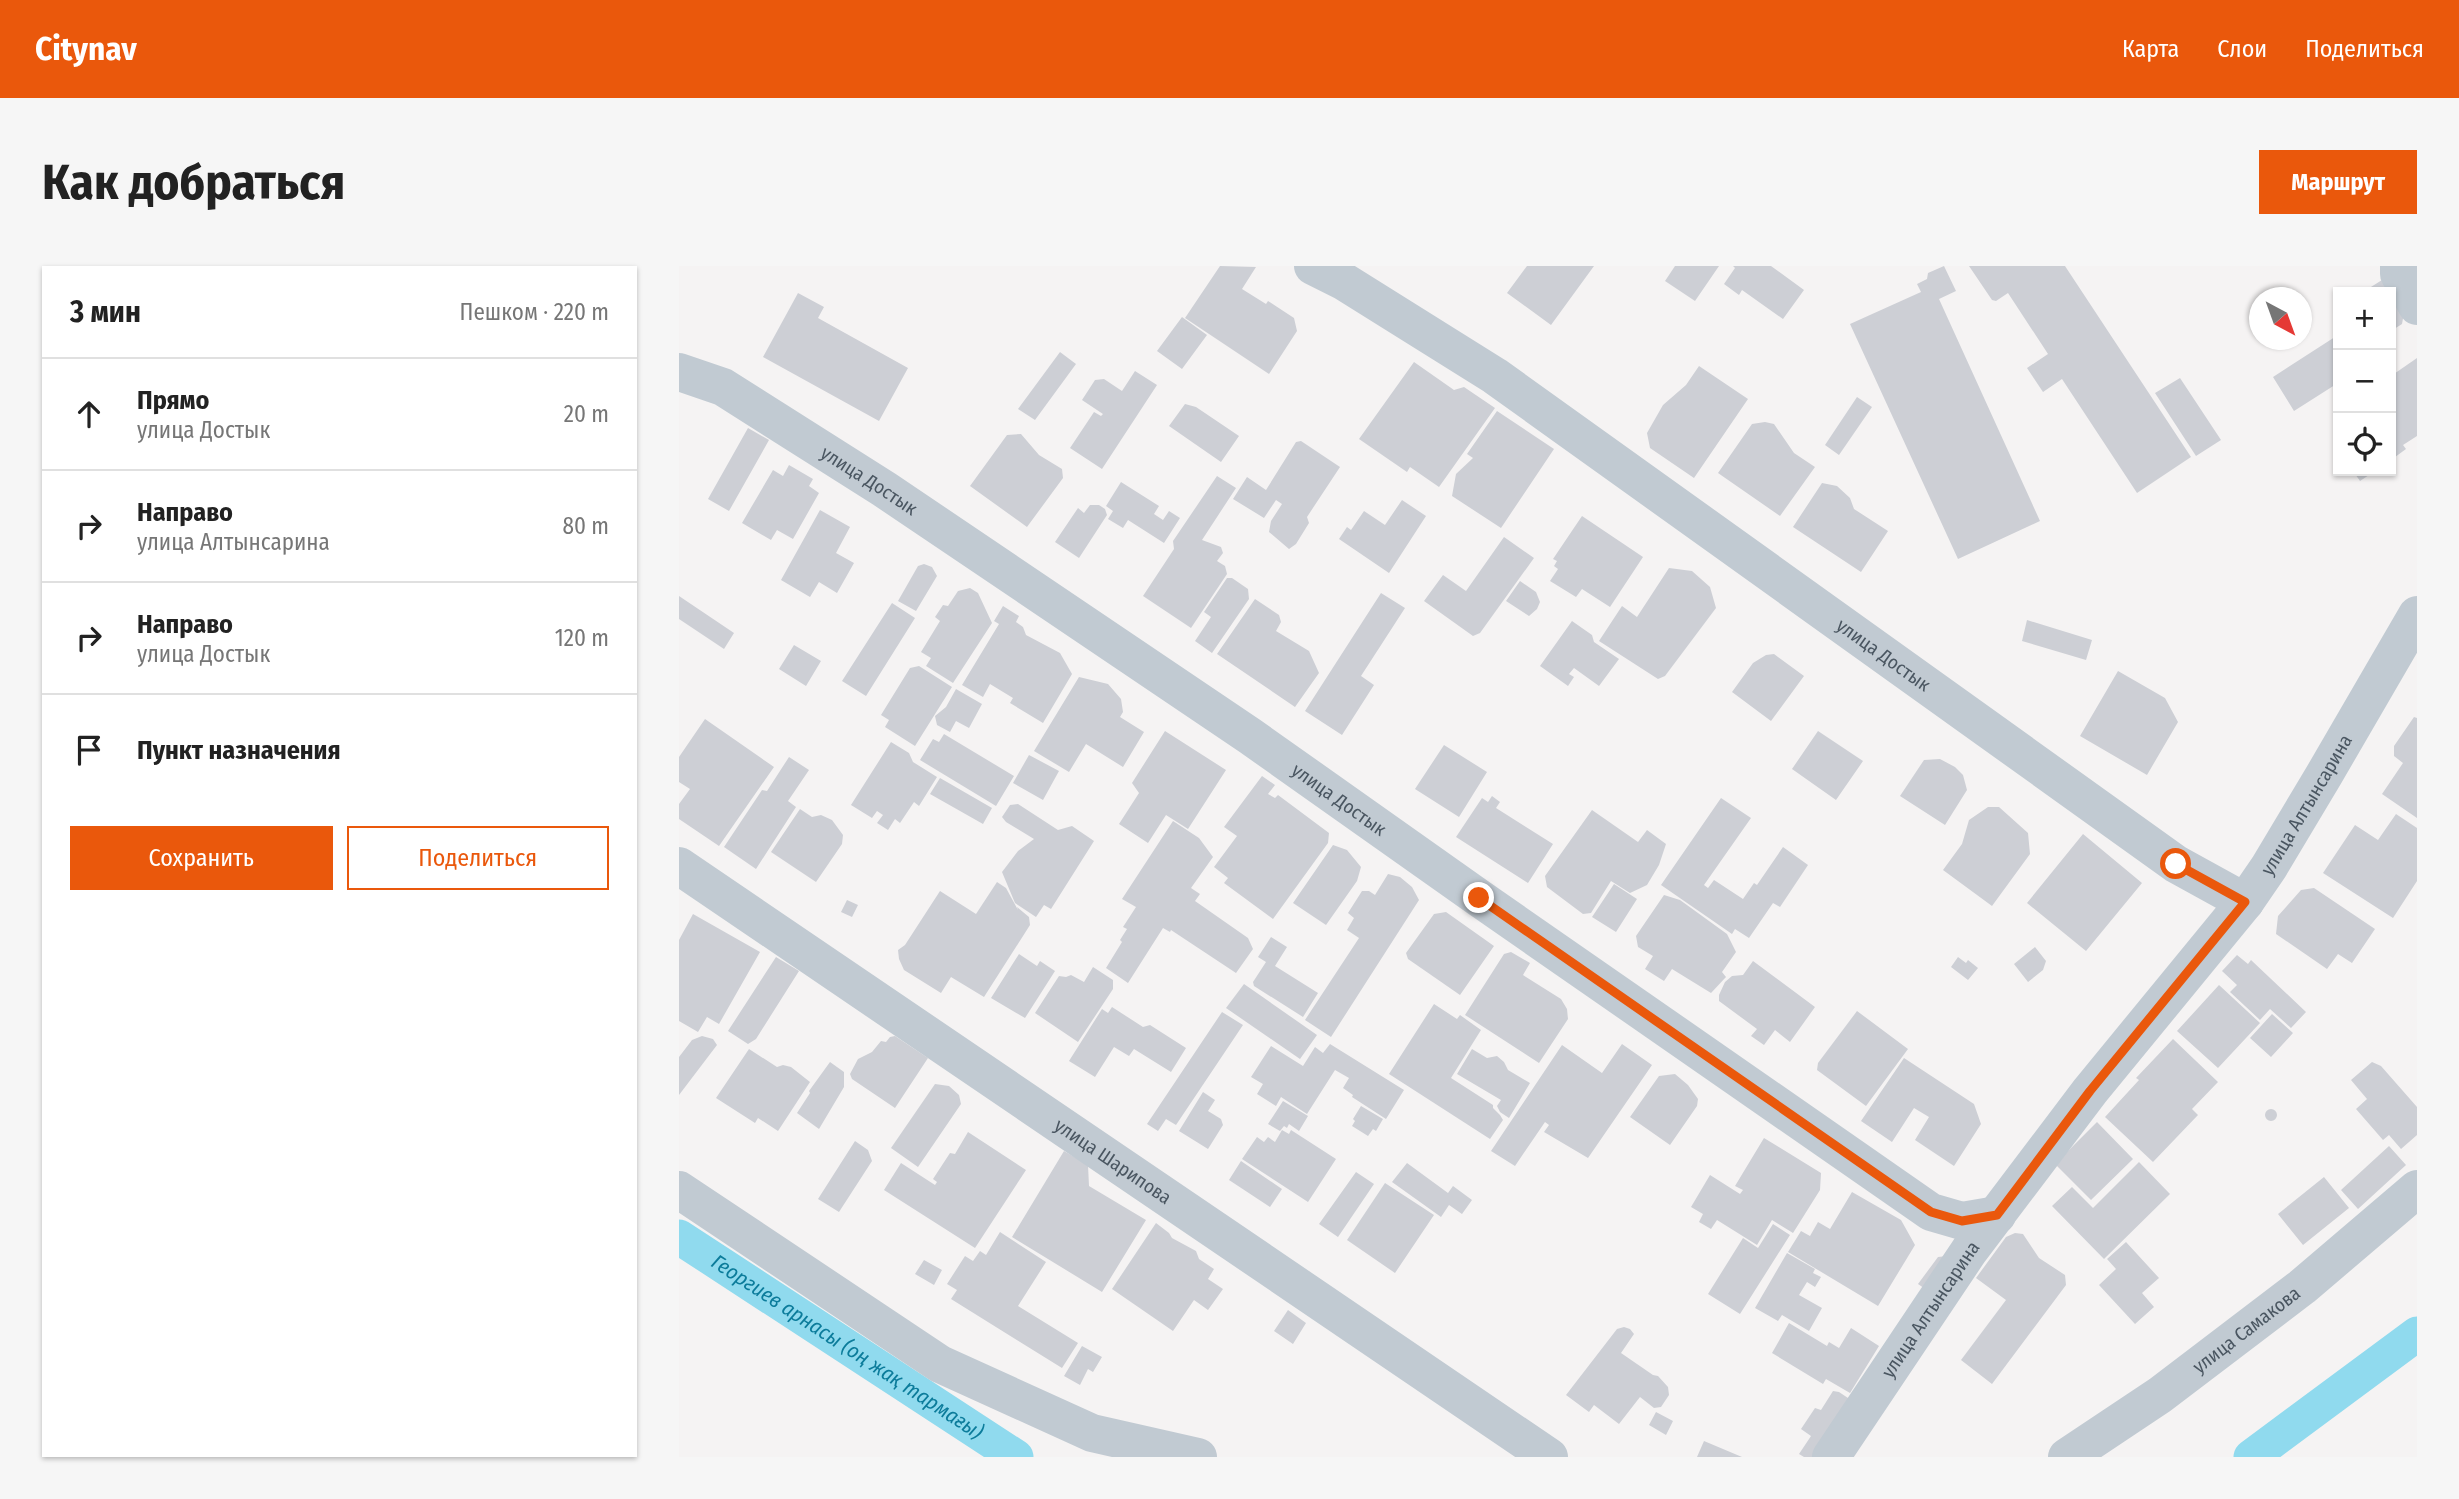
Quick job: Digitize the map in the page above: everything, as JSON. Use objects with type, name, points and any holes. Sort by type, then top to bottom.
[{"type":"street","name":"улица Достык","points":[[1313,266],[1343,281],[1495,376],[2176,864],[2245,902]]},
{"type":"street","points":[[2399,266],[2399,274],[2417,306]]},
{"type":"street","name":"улица Достык","points":[[679,372],[723,387],[892,476],[1250,736],[1931,1212],[1962,1221],[1997,1215]]},
{"type":"street","name":"улица Алтынсарина","points":[[1832,1457],[1917,1328],[1997,1215],[2090,1091],[2245,902],[2325,775],[2417,615]]},
{"type":"street","name":"улица Шарипова","points":[[679,866],[1546,1456]]},
{"type":"street","name":"улица Самакова","points":[[2067,1457],[2160,1395],[2302,1287],[2417,1189]]},
{"type":"street","points":[[679,1190],[940,1364],[1092,1433],[1198,1457]]},
{"type":"building","points":[[1220,266],[1256,267],[1242,289],[1266,304],[1268,301],[1294,318],[1297,331],[1269,374],[1185,318]]},
{"type":"building","points":[[1527,266],[1594,266],[1551,325],[1507,293]]},
{"type":"building","points":[[1675,266],[1719,266],[1695,301],[1665,281]]},
{"type":"building","points":[[1733,266],[1771,266],[1804,290],[1783,319],[1742,290],[1739,295],[1724,284],[1735,268]]},
{"type":"building","points":[[1944,266],[1956,291],[1939,299],[2040,521],[1958,559],[1850,324],[1921,292],[1917,284],[1927,279],[1928,273]]},
{"type":"building","points":[[1969,266],[2065,266],[2191,457],[2137,493],[2062,379],[2043,392],[2027,368],[2048,354],[2008,293],[1996,301],[1992,300]]},
{"type":"building","points":[[2382,280],[2387,287],[2371,287]]},
{"type":"building","points":[[798,293],[824,307],[818,318],[908,368],[879,421],[763,357]]},
{"type":"building","points":[[2396,301],[2404,313],[2402,324],[2396,328]]},
{"type":"building","points":[[1182,317],[1207,335],[1182,369],[1157,351]]},
{"type":"building","points":[[2333,338],[2333,386],[2294,411],[2273,377]]},
{"type":"building","points":[[1060,352],[1076,364],[1035,420],[1018,409]]},
{"type":"building","points":[[2417,358],[2417,436],[2403,445],[2406,449],[2396,456],[2396,413],[2396,373]]},
{"type":"building","points":[[1414,362],[1454,390],[1464,387],[1495,408],[1439,487],[1410,467],[1407,472],[1359,439]]},
{"type":"building","points":[[1699,366],[1748,399],[1694,478],[1650,448],[1647,433],[1663,405],[1686,385]]},
{"type":"building","points":[[1135,371],[1157,385],[1102,469],[1070,448],[1094,412],[1101,416],[1103,414],[1082,400],[1095,380],[1104,379],[1122,391]]},
{"type":"building","points":[[2180,378],[2221,440],[2196,456],[2155,393]]},
{"type":"building","points":[[1857,397],[1872,407],[1839,455],[1825,445]]},
{"type":"building","points":[[1185,404],[1196,407],[1239,436],[1221,462],[1169,426]]},
{"type":"building","points":[[1497,411],[1554,449],[1501,528],[1452,496],[1456,474],[1473,458],[1467,454]]},
{"type":"building","points":[[1752,424],[1774,424],[1794,453],[1815,467],[1780,516],[1718,473]]},
{"type":"building","points":[[748,428],[769,440],[729,511],[708,499]]},
{"type":"building","points":[[1021,434],[1039,455],[1062,469],[1063,478],[1027,527],[970,486],[1007,435]]},
{"type":"building","points":[[1301,441],[1340,467],[1307,517],[1309,523],[1296,544],[1289,549],[1269,532],[1271,521],[1282,504],[1276,500],[1264,518],[1233,499],[1247,477],[1266,490],[1296,442]]},
{"type":"building","points":[[789,465],[813,479],[809,486],[819,493],[793,539],[777,530],[771,540],[742,523],[773,470],[783,476]]},
{"type":"building","points":[[1217,476],[1236,488],[1202,540],[1221,547],[1223,553],[1217,561],[1225,566],[1227,574],[1191,628],[1143,596],[1174,549],[1173,541]]},
{"type":"building","points":[[1121,482],[1159,506],[1154,514],[1163,520],[1169,511],[1180,518],[1164,543],[1128,520],[1123,528],[1108,519],[1113,511],[1106,506]]},
{"type":"building","points":[[1822,483],[1837,486],[1850,498],[1854,509],[1888,531],[1861,572],[1793,527]]},
{"type":"building","points":[[1402,500],[1426,516],[1389,573],[1339,539],[1347,527],[1351,530],[1364,511],[1385,525]]},
{"type":"building","points":[[1090,505],[1099,505],[1105,509],[1107,515],[1079,558],[1055,542],[1078,508],[1084,513]]},
{"type":"building","points":[[820,510],[850,527],[836,553],[854,563],[837,593],[819,582],[810,597],[781,580]]},
{"type":"building","points":[[1582,516],[1643,557],[1610,607],[1582,589],[1576,597],[1550,581],[1558,569],[1554,566],[1557,561],[1553,559]]},
{"type":"building","points":[[1504,537],[1534,558],[1480,633],[1473,636],[1424,601],[1443,575],[1466,591]]},
{"type":"building","points":[[924,564],[932,567],[937,576],[916,611],[898,601],[918,566]]},
{"type":"building","points":[[1669,568],[1692,571],[1710,587],[1716,608],[1665,676],[1658,679],[1599,641],[1622,606],[1637,617]]},
{"type":"building","points":[[1227,578],[1232,578],[1248,589],[1249,599],[1212,653],[1195,641],[1211,617],[1204,612]]},
{"type":"building","points":[[1520,581],[1536,592],[1540,602],[1529,616],[1506,601]]},
{"type":"building","points":[[970,588],[978,593],[992,623],[953,683],[926,666],[931,658],[921,652],[940,621],[935,617],[943,605],[948,606],[958,591]]},
{"type":"building","points":[[1381,593],[1405,608],[1361,676],[1374,685],[1342,735],[1305,711]]},
{"type":"building","points":[[679,596],[734,633],[724,649],[679,619]]},
{"type":"building","points":[[1255,599],[1279,615],[1281,622],[1276,631],[1309,651],[1319,673],[1295,707],[1217,654]]},
{"type":"building","points":[[892,603],[915,618],[866,696],[842,681]]},
{"type":"building","points":[[1003,606],[1019,616],[1016,622],[1023,627],[1026,635],[1060,653],[1072,674],[1043,723],[1010,703],[1013,698],[990,684],[983,697],[962,685],[999,624],[994,621]]},
{"type":"building","points":[[2027,620],[2092,640],[2086,660],[2022,641]]},
{"type":"building","points":[[1572,621],[1592,635],[1594,642],[1619,659],[1599,686],[1574,668],[1569,674],[1574,677],[1568,686],[1540,666]]},
{"type":"building","points":[[794,645],[821,661],[806,686],[779,669]]},
{"type":"building","points":[[1774,654],[1804,676],[1771,721],[1732,692],[1753,663],[1766,655]]},
{"type":"building","points":[[919,666],[952,687],[915,746],[885,727],[889,720],[881,715],[910,668]]},
{"type":"building","points":[[2118,671],[2165,698],[2178,722],[2147,775],[2080,736]]},
{"type":"building","points":[[1079,677],[1108,684],[1121,699],[1123,712],[1120,717],[1144,732],[1123,767],[1086,744],[1069,772],[1034,751]]},
{"type":"building","points":[[956,689],[982,704],[969,728],[956,721],[950,732],[937,725],[935,716],[946,707]]},
{"type":"building","points":[[2414,717],[2417,718],[2417,818],[2382,794],[2403,763],[2394,756],[2394,746]]},
{"type":"building","points":[[705,719],[774,767],[719,846],[679,819],[679,804],[690,789],[679,782],[679,757]]},
{"type":"building","points":[[1165,731],[1226,770],[1188,829],[1166,815],[1148,843],[1119,824],[1139,793],[1132,783]]},
{"type":"building","points":[[1818,731],[1863,761],[1836,800],[1792,769]]},
{"type":"building","points":[[944,734],[1014,776],[996,806],[920,760],[933,739],[939,742]]},
{"type":"building","points":[[891,742],[909,753],[913,762],[937,777],[919,806],[914,802],[900,823],[895,819],[888,830],[877,823],[883,815],[877,811],[872,818],[851,805]]},
{"type":"building","points":[[1444,745],[1487,772],[1459,817],[1415,789]]},
{"type":"building","points":[[1029,755],[1059,771],[1043,800],[1013,783]]},
{"type":"building","points":[[789,757],[809,770],[788,801],[796,807],[756,869],[724,847],[762,790],[767,791]]},
{"type":"building","points":[[1940,759],[1963,775],[1967,790],[1945,825],[1900,796],[1924,760]]},
{"type":"building","points":[[1262,776],[1275,785],[1268,794],[1275,798],[1278,795],[1329,833],[1328,843],[1273,919],[1224,883],[1228,878],[1214,867],[1237,836],[1224,827]]},
{"type":"building","points":[[940,778],[992,808],[983,824],[930,794]]},
{"type":"building","points":[[1492,796],[1500,802],[1496,808],[1553,844],[1528,883],[1456,837],[1482,798],[1488,802]]},
{"type":"building","points":[[1721,798],[1751,818],[1704,885],[1708,888],[1714,880],[1743,899],[1754,883],[1757,885],[1783,847],[1808,865],[1780,907],[1773,903],[1749,938],[1735,929],[1732,934],[1661,885]]},
{"type":"building","points":[[1018,804],[1058,830],[1072,826],[1094,841],[1051,909],[1044,905],[1036,917],[1015,903],[1002,872],[1018,851],[1034,839],[1002,817],[1010,805]]},
{"type":"building","points":[[1988,807],[1999,807],[2028,833],[2030,854],[1992,906],[1943,870],[1962,844],[1969,820]]},
{"type":"building","points":[[800,809],[812,817],[821,815],[832,820],[843,835],[842,844],[816,882],[771,852]]},
{"type":"building","points":[[1592,810],[1638,842],[1647,830],[1666,844],[1659,865],[1647,885],[1630,893],[1611,881],[1591,913],[1583,914],[1547,887],[1545,876]]},
{"type":"building","points":[[2396,814],[2417,828],[2417,881],[2393,918],[2323,873],[2355,825],[2378,840]]},
{"type":"building","points":[[1173,821],[1199,838],[1213,857],[1191,888],[1200,894],[1195,901],[1248,938],[1253,949],[1236,973],[1171,930],[1170,932],[1163,928],[1128,983],[1106,968],[1122,942],[1120,940],[1127,929],[1123,927],[1136,907],[1122,899]]},
{"type":"building","points":[[2083,834],[2142,883],[2086,951],[2027,903]]},
{"type":"building","points":[[1333,845],[1347,850],[1361,867],[1357,881],[1326,925],[1293,903]]},
{"type":"building","points":[[1388,874],[1400,877],[1412,887],[1419,900],[1331,1037],[1305,1020],[1359,938],[1347,930],[1354,918],[1348,913],[1362,891],[1375,895]]},
{"type":"building","points":[[997,882],[1006,888],[1018,910],[1017,907],[1029,917],[1030,925],[984,997],[951,977],[941,993],[904,970],[898,950],[905,945],[940,891],[976,914]]},
{"type":"building","points":[[1614,884],[1637,899],[1616,932],[1592,917]]},
{"type":"building","points":[[2314,888],[2375,929],[2352,963],[2338,954],[2327,969],[2276,934],[2278,916],[2301,890]]},
{"type":"building","points":[[1664,895],[1680,900],[1727,934],[1736,952],[1722,972],[1726,977],[1711,993],[1672,969],[1664,981],[1645,969],[1653,956],[1638,947],[1636,936]]},
{"type":"building","points":[[847,900],[858,905],[852,917],[841,912]]},
{"type":"building","points":[[1446,912],[1494,946],[1460,995],[1408,959],[1406,953],[1434,914]]},
{"type":"building","points":[[693,914],[760,952],[719,1024],[707,1017],[698,1032],[679,1021],[679,940]]},
{"type":"building","points":[[1271,937],[1287,947],[1275,966],[1318,993],[1303,1017],[1254,986],[1253,982],[1266,962],[1258,957]]},
{"type":"building","points":[[2035,947],[2046,961],[2043,970],[2028,982],[2014,964]]},
{"type":"building","points":[[1511,952],[1530,963],[1523,975],[1561,999],[1567,1009],[1568,1019],[1539,1063],[1465,1015],[1504,954]]},
{"type":"building","points":[[1019,954],[1037,966],[1040,961],[1055,971],[1025,1018],[991,998]]},
{"type":"building","points":[[2237,955],[2248,964],[2251,960],[2306,1012],[2291,1028],[2270,1009],[2260,1020],[2230,992],[2237,985],[2222,971]]},
{"type":"building","points":[[776,957],[799,971],[756,1039],[748,1044],[728,1031]]},
{"type":"building","points":[[1958,957],[1966,963],[1968,960],[1978,968],[1968,980],[1951,967]]},
{"type":"building","points":[[1753,961],[1815,1007],[1790,1042],[1775,1030],[1764,1045],[1751,1036],[1757,1029],[1719,1001],[1725,982],[1732,976],[1743,975]]},
{"type":"building","points":[[1093,967],[1113,980],[1113,989],[1078,1042],[1035,1013],[1059,976],[1071,975],[1084,982]]},
{"type":"building","points":[[1244,984],[1317,1035],[1300,1059],[1226,1008]]},
{"type":"building","points":[[2219,985],[2260,1023],[2218,1068],[2177,1031]]},
{"type":"building","points":[[1434,1004],[1457,1019],[1460,1015],[1481,1030],[1451,1078],[1493,1105],[1500,1115],[1503,1120],[1490,1139],[1389,1074]]},
{"type":"building","points":[[1112,1007],[1143,1027],[1150,1025],[1186,1048],[1171,1072],[1134,1049],[1129,1056],[1114,1047],[1095,1077],[1069,1061],[1102,1009],[1108,1013]]},
{"type":"building","points":[[1857,1011],[1908,1049],[1866,1106],[1817,1070],[1818,1063]]},
{"type":"building","points":[[1222,1012],[1243,1025],[1176,1125],[1166,1119],[1158,1131],[1147,1124]]},
{"type":"building","points":[[2272,1014],[2293,1033],[2271,1057],[2250,1038]]},
{"type":"building","points":[[702,1036],[713,1039],[717,1045],[679,1095],[679,1057],[692,1040]]},
{"type":"building","points":[[895,1036],[928,1058],[895,1108],[852,1079],[850,1074],[858,1059],[872,1052],[881,1041],[886,1042]]},
{"type":"building","points":[[2173,1039],[2218,1082],[2192,1109],[2198,1115],[2153,1162],[2105,1117],[2139,1080],[2136,1078]]},
{"type":"building","points":[[1330,1044],[1404,1090],[1386,1119],[1352,1097],[1353,1095],[1343,1088],[1349,1078],[1335,1070],[1307,1114],[1281,1097],[1276,1106],[1257,1094],[1263,1084],[1251,1077],[1271,1046],[1303,1066],[1315,1047],[1323,1053]]},
{"type":"building","points":[[1622,1044],[1652,1065],[1588,1158],[1544,1132],[1549,1125],[1545,1122],[1515,1166],[1491,1151],[1562,1045],[1602,1073]]},
{"type":"building","points":[[749,1049],[777,1067],[791,1067],[810,1082],[778,1131],[758,1118],[755,1123],[716,1098]]},
{"type":"building","points":[[1472,1049],[1487,1058],[1497,1056],[1508,1070],[1530,1083],[1509,1118],[1500,1112],[1497,1106],[1501,1100],[1457,1074]]},
{"type":"building","points":[[1904,1058],[1974,1104],[1981,1124],[1954,1166],[1915,1140],[1929,1117],[1914,1108],[1892,1142],[1861,1121]]},
{"type":"building","points":[[830,1062],[844,1072],[844,1087],[819,1129],[797,1113]]},
{"type":"building","points":[[2372,1062],[2381,1066],[2417,1107],[2417,1135],[2401,1149],[2389,1135],[2383,1140],[2356,1109],[2367,1099],[2351,1080]]},
{"type":"building","points":[[1675,1074],[1688,1085],[1698,1099],[1697,1106],[1670,1145],[1630,1117],[1659,1076]]},
{"type":"building","points":[[935,1084],[949,1086],[959,1095],[961,1104],[918,1167],[891,1148]]},
{"type":"building","points":[[1203,1092],[1215,1100],[1208,1111],[1221,1119],[1223,1125],[1208,1149],[1179,1131]]},
{"type":"building","points":[[1283,1101],[1308,1116],[1299,1131],[1289,1124],[1280,1131],[1268,1124]]},
{"type":"building","points":[[1361,1106],[1383,1119],[1376,1131],[1373,1129],[1368,1136],[1352,1126]]},
{"type":"building","points":[[2266,1110],[2276,1110],[2276,1120],[2266,1120]]},
{"type":"building","points":[[2097,1122],[2133,1159],[2091,1200],[2055,1164]]},
{"type":"building","points":[[1282,1130],[1289,1134],[1291,1130],[1336,1159],[1308,1202],[1242,1159],[1257,1137],[1264,1142],[1268,1137],[1275,1142]]},
{"type":"building","points":[[968,1132],[1026,1170],[975,1248],[884,1190],[901,1163],[935,1185],[937,1182],[933,1179],[950,1153],[955,1154]]},
{"type":"building","points":[[1764,1138],[1821,1173],[1820,1190],[1793,1233],[1772,1220],[1757,1245],[1717,1220],[1711,1229],[1699,1222],[1703,1214],[1691,1207],[1710,1175],[1740,1194],[1743,1190],[1735,1186]]},
{"type":"building","points":[[855,1141],[868,1150],[872,1161],[839,1212],[818,1199]]},
{"type":"building","points":[[2389,1146],[2406,1165],[2358,1209],[2341,1190]]},
{"type":"building","points":[[1064,1151],[1088,1165],[1089,1186],[1146,1220],[1102,1292],[1012,1237]]},
{"type":"building","points":[[1241,1161],[1282,1189],[1270,1207],[1229,1180]]},
{"type":"building","points":[[2139,1162],[2170,1194],[2104,1259],[2052,1206],[2072,1187],[2093,1208]]},
{"type":"building","points":[[1407,1163],[1448,1193],[1453,1186],[1472,1200],[1462,1214],[1449,1205],[1441,1217],[1392,1182]]},
{"type":"building","points":[[1356,1172],[1374,1184],[1338,1237],[1319,1224]]},
{"type":"building","points":[[2324,1177],[2349,1208],[2303,1245],[2278,1214]]},
{"type":"building","points":[[1385,1183],[1434,1215],[1395,1273],[1347,1240]]},
{"type":"building","points":[[1852,1192],[1901,1220],[1915,1245],[1878,1306],[1788,1252],[1801,1231],[1810,1236],[1818,1222],[1830,1229]]},
{"type":"building","points":[[1156,1223],[1172,1238],[1196,1251],[1199,1259],[1214,1269],[1208,1279],[1223,1289],[1208,1310],[1194,1300],[1173,1331],[1112,1289]]},
{"type":"building","points":[[1773,1224],[1790,1235],[1740,1314],[1708,1294],[1743,1238],[1758,1248]]},
{"type":"building","points":[[1000,1232],[1046,1262],[1018,1306],[1078,1343],[1062,1368],[951,1299],[957,1290],[947,1284],[965,1256],[973,1261],[980,1251],[986,1255]]},
{"type":"building","points":[[2015,1233],[2023,1234],[2039,1258],[2065,1275],[2066,1285],[1992,1384],[1961,1360],[2006,1300],[1976,1278],[2006,1237]]},
{"type":"building","points":[[2126,1242],[2159,1278],[2142,1293],[2154,1307],[2135,1324],[2099,1285],[2116,1269],[2107,1259]]},
{"type":"building","points":[[1787,1253],[1815,1269],[1813,1273],[1821,1277],[1815,1287],[1807,1282],[1799,1295],[1822,1308],[1809,1331],[1782,1315],[1778,1321],[1755,1308]]},
{"type":"building","points":[[1947,1256],[1931,1293],[1918,1284],[1938,1257]]},
{"type":"building","points":[[924,1260],[942,1270],[934,1285],[915,1274]]},
{"type":"building","points":[[1288,1310],[1306,1323],[1293,1344],[1274,1331]]},
{"type":"building","points":[[1789,1323],[1827,1346],[1829,1342],[1839,1348],[1851,1328],[1879,1346],[1850,1393],[1826,1379],[1823,1384],[1772,1353]]},
{"type":"building","points":[[1624,1327],[1634,1334],[1621,1353],[1658,1376],[1668,1387],[1669,1395],[1661,1407],[1654,1408],[1640,1397],[1619,1424],[1594,1405],[1589,1412],[1566,1395],[1617,1329]]},
{"type":"building","points":[[1082,1346],[1102,1357],[1093,1372],[1088,1369],[1080,1385],[1064,1376]]},
{"type":"building","points":[[1833,1391],[1854,1402],[1818,1457],[1804,1457],[1799,1454],[1811,1436],[1801,1429],[1815,1408],[1821,1410]]},
{"type":"building","points":[[1656,1412],[1673,1421],[1666,1435],[1649,1425]]},
{"type":"building","points":[[1704,1441],[1742,1457],[1697,1457]]},
{"type":"waterway","name":"Георгиев арнасы (оң жақ тармағы)","points":[[679,1237],[1016,1457]]},
{"type":"waterway","name":"Георгиев арнасы (оң жақ тармағы)","points":[[2251,1457],[2417,1334]]},
{"type":"route","points":[[1479,898],[1931,1212],[1962,1221],[1997,1215],[2090,1091],[2245,902],[2176,864]]}]
